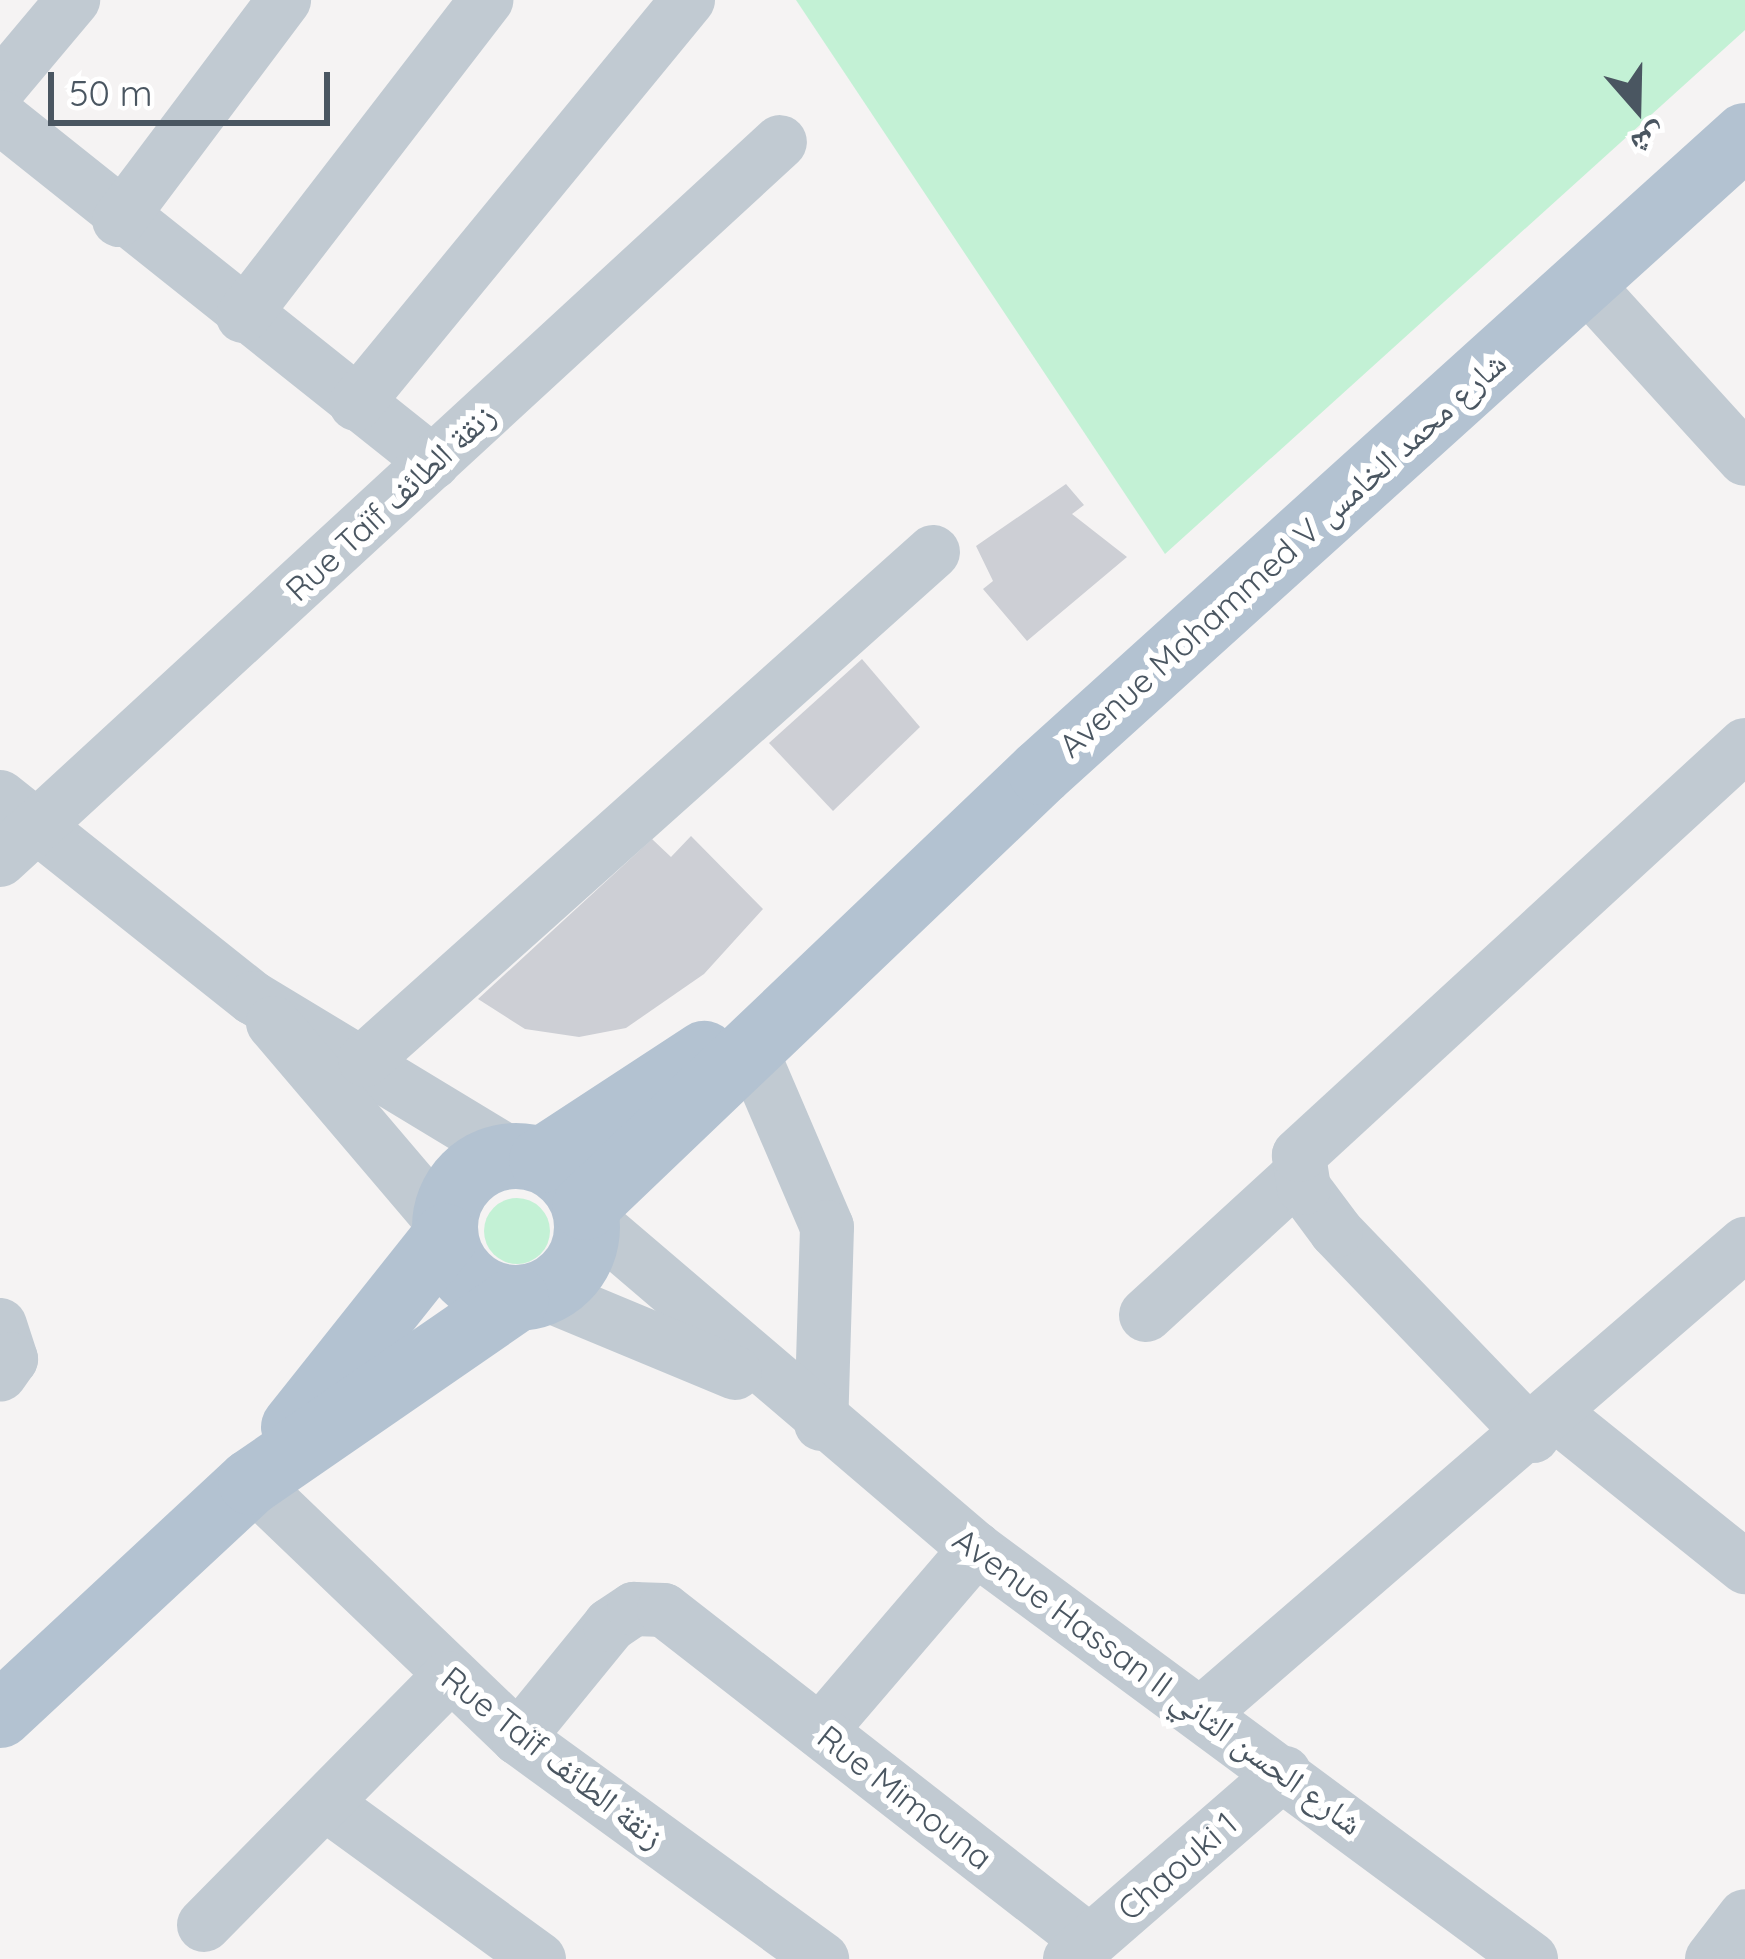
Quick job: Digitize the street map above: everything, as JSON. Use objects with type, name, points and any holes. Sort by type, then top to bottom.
[{"type":"main road","name":"Avenue Mohammed V شارع محمد الخامس","points":[[822,976],[1745,136]]},
{"type":"main road","points":[[251,1482],[444,1230],[474,1169],[557,1185],[752,1052],[822,976]]},
{"type":"main road","points":[[557,1185],[822,976]]},
{"type":"main road","points":[[0,1715],[251,1482],[573,1270],[557,1185]]},
{"type":"main road","points":[[444,1230],[461,1274],[530,1296]]},
{"type":"street","points":[[0,87],[74,0]]},
{"type":"street","points":[[119,220],[284,0]]},
{"type":"street","points":[[243,316],[486,0]]},
{"type":"street","points":[[356,404],[688,0]]},
{"type":"street","points":[[0,117],[119,220],[433,462]]},
{"type":"street","name":"Rue Taïf زنقة الطائف","points":[[13,828],[433,462],[780,142]]},
{"type":"street","points":[[1584,282],[1741,446]]},
{"type":"street","points":[[365,1060],[933,552]]},
{"type":"street","points":[[1745,745],[1328,1119],[1299,1155],[1299,1175],[1336,1231],[1544,1425],[1745,1567]]},
{"type":"street","name":"Avenue Hassan II شارع الحسن الثاني","points":[[13,828],[253,998],[365,1060],[557,1185],[804,1411],[976,1549],[1531,1959]]},
{"type":"street","name":"Avenue Hassan II شارع الحسن الثاني","points":[[253,998],[444,1230]]},
{"type":"street","points":[[752,1052],[826,1227],[804,1411]]},
{"type":"street","points":[[1146,1315],[1299,1175]]},
{"type":"street","points":[[1202,1713],[1544,1425],[1745,1244]]},
{"type":"street","name":"Avenue Hassan II شارع الحسن الثاني","points":[[530,1296],[804,1411]]},
{"type":"street","points":[[0,1325],[11,1359],[0,1376]]},
{"type":"street","name":"Rue Taïf زنقة الطائف","points":[[251,1482],[448,1678],[518,1738],[822,1959]]},
{"type":"street","points":[[820,1731],[976,1549]]},
{"type":"street","name":"Rue Mimouna","points":[[518,1738],[631,1610],[664,1610],[820,1731],[1079,1950]]},
{"type":"street","points":[[204,1925],[448,1678]]},
{"type":"street","name":"Chaouki 1","points":[[1079,1950],[1284,1773]]},
{"type":"street","points":[[327,1805],[538,1959]]},
{"type":"street","points":[[1712,1959],[1745,1916]]},
{"type":"green space","points":[[796,0],[1745,0],[1745,30],[1165,554]]},
{"type":"green space","points":[[517,1198],[540,1208],[550,1231],[540,1254],[517,1264],[494,1254],[484,1231],[494,1208]]},
{"type":"building","points":[[1066,484],[1084,505],[1072,514],[1127,557],[1027,641],[983,589],[993,581],[976,546]]},
{"type":"building","points":[[862,659],[920,727],[833,811],[769,743]]},
{"type":"building","points":[[691,836],[763,909],[704,974],[626,1028],[579,1037],[525,1029],[478,999],[652,839],[671,857]]}]
